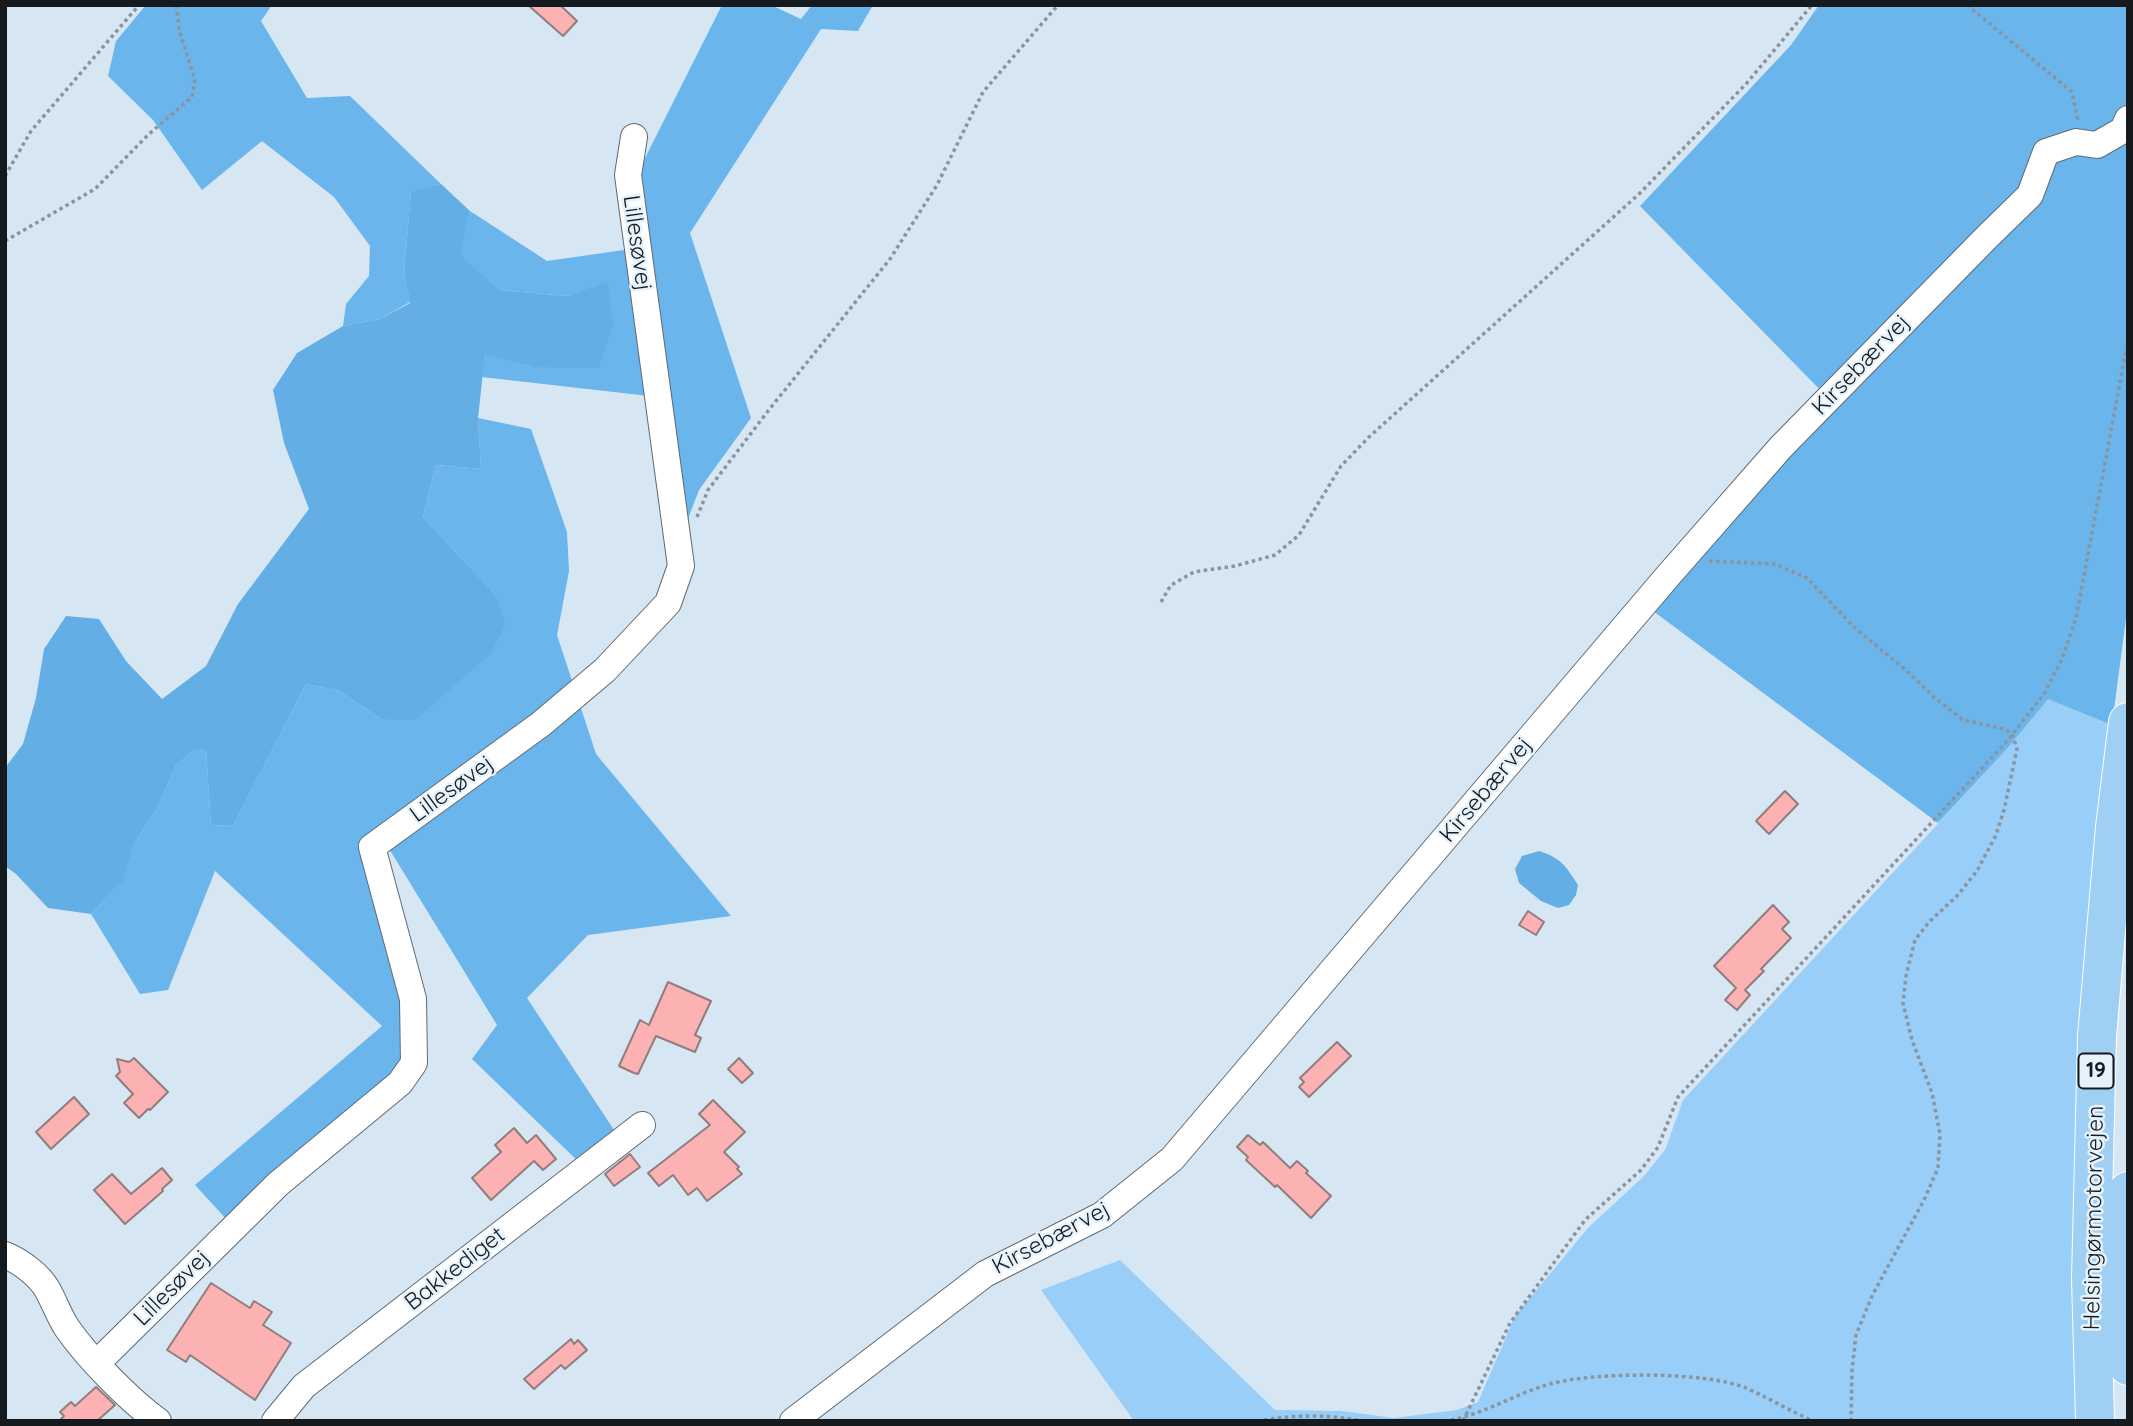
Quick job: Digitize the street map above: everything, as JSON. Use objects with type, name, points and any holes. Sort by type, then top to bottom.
[{"type":"highway","name":"Helsingørmotorvejen","points":[[2095,1421],[2091,1279],[2097,1036],[2115,827],[2128,722]]},
{"type":"highway","name":"Helsingørmotorvejen","points":[[2128,1191],[2125,1268],[2128,1366]]},
{"type":"street","points":[[2064,146],[2076,142],[2097,145],[2123,130],[2128,119]]},
{"type":"street","name":"Lillesøvej","points":[[97,1363],[278,1184],[400,1083],[414,1063],[413,999],[372,847],[541,724],[605,670],[668,603],[681,566],[628,175],[635,137]]},
{"type":"street","name":"Kirsebærvej","points":[[793,1421],[985,1274],[1102,1215],[1172,1159],[1782,446],[2030,195],[2046,152],[2064,146]]},
{"type":"street","name":"Bakkediget","points":[[275,1421],[304,1386],[642,1125]]},
{"type":"street","points":[[5,1255],[14,1259],[45,1286],[66,1327],[140,1408],[158,1421]]},
{"type":"path","points":[[5,176],[31,131],[139,5]]},
{"type":"path","points":[[5,241],[95,189],[149,134],[192,97],[194,80],[180,33],[176,5]]},
{"type":"path","points":[[680,557],[708,490],[890,258],[937,185],[983,92],[1058,5]]},
{"type":"path","points":[[1161,602],[1171,585],[1194,572],[1235,566],[1275,555],[1299,535],[1341,466],[1359,446],[1639,194],[1746,84],[1812,5]]},
{"type":"path","points":[[1967,5],[2072,92],[2078,123],[2064,146]]},
{"type":"path","points":[[1463,1419],[1510,1323],[1585,1220],[1641,1170],[1658,1147],[1678,1097],[2012,734],[2044,694],[2063,659],[2076,618],[2128,340]]},
{"type":"path","points":[[1683,559],[1774,564],[1807,578],[1856,629],[1935,698],[1963,720],[2004,729],[2012,734],[2017,749],[1996,835],[1977,871],[1915,940],[1906,976],[1903,1003],[1912,1040],[1932,1093],[1940,1134],[1938,1167],[1924,1200],[1872,1296],[1856,1335],[1851,1421]]},
{"type":"path","points":[[1444,1421],[1463,1419],[1570,1378],[1627,1375],[1707,1380],[1744,1387],[1813,1421]]},
{"type":"path","points":[[1258,1421],[1287,1416],[1338,1416],[1362,1421]]},
{"type":"shaded area","points":[[146,5],[272,5],[261,21],[307,98],[350,96],[441,184],[411,193],[404,272],[410,302],[380,319],[343,326],[346,304],[369,276],[370,246],[334,197],[262,141],[202,190],[153,120],[108,76],[116,41]]},
{"type":"shaded area","points":[[722,5],[771,5],[801,19],[812,5],[873,5],[858,31],[821,29],[690,233],[751,418],[699,490],[683,532],[636,176]]},
{"type":"shaded area","points":[[1819,5],[2128,5],[2128,603],[2112,725],[2048,699],[2006,750],[1938,823],[1649,608],[1833,403],[1640,206],[1791,45]]},
{"type":"shaded area","points":[[441,184],[470,211],[460,255],[500,290],[567,296],[608,282],[613,324],[599,368],[531,367],[485,354],[478,418],[481,469],[436,465],[423,517],[496,595],[505,625],[491,653],[415,720],[381,719],[339,691],[306,684],[233,826],[211,825],[206,751],[195,750],[176,765],[158,807],[134,844],[122,882],[91,914],[48,908],[5,866],[5,768],[23,744],[36,698],[44,649],[66,616],[99,619],[126,661],[162,699],[206,666],[238,604],[309,509],[284,443],[273,390],[297,353],[343,326],[380,319],[410,303],[404,272],[411,192]]},
{"type":"shaded area","points":[[470,211],[547,261],[631,249],[649,396],[482,377],[485,353],[531,367],[608,283],[567,296],[500,290],[459,255]]},
{"type":"shaded area","points":[[478,418],[531,429],[567,532],[569,571],[557,635],[596,754],[731,916],[588,935],[527,998],[618,1136],[582,1165],[472,1059],[497,1025],[380,834],[407,999],[407,1061],[230,1223],[195,1185],[382,1026],[215,871],[168,990],[140,994],[91,914],[119,885],[134,844],[158,807],[176,765],[195,750],[206,751],[211,825],[233,826],[306,684],[339,691],[381,719],[496,595],[423,517],[436,465],[481,469]]},
{"type":"shaded area","points":[[2048,698],[2112,725],[2082,1421],[1134,1421],[1041,1290],[1120,1260],[1275,1410],[1342,1411],[1394,1418],[1457,1410],[1478,1402],[1515,1316],[1588,1228],[1644,1176],[1665,1150],[1683,1100],[2006,750]]},
{"type":"shaded area","points":[[1539,851],[1562,863],[1578,885],[1576,895],[1569,905],[1558,908],[1541,901],[1519,883],[1515,869],[1522,856]]},
{"type":"building","points":[[528,5],[560,5],[577,21],[563,36]]},
{"type":"building","points":[[1785,791],[1798,804],[1769,834],[1756,821]]},
{"type":"building","points":[[1773,905],[1789,922],[1782,929],[1791,938],[1745,990],[1750,995],[1737,1010],[1725,1000],[1736,988],[1714,966]]},
{"type":"building","points":[[1528,911],[1544,922],[1536,935],[1519,925]]},
{"type":"building","points":[[668,982],[711,1001],[695,1035],[701,1038],[695,1052],[656,1036],[638,1074],[619,1066],[640,1020],[649,1025]]},
{"type":"building","points":[[1337,1042],[1351,1056],[1309,1097],[1299,1087],[1304,1082],[1300,1078]]},
{"type":"building","points":[[134,1058],[168,1092],[139,1118],[124,1103],[133,1094],[116,1076],[120,1072],[117,1059],[129,1062]]},
{"type":"building","points":[[739,1058],[753,1073],[742,1083],[728,1069]]},
{"type":"building","points":[[74,1097],[89,1114],[51,1149],[36,1132]]},
{"type":"building","points":[[713,1100],[745,1132],[724,1152],[739,1167],[737,1169],[742,1174],[707,1201],[697,1188],[688,1195],[673,1175],[659,1186],[648,1173],[710,1125],[699,1114]]},
{"type":"building","points":[[514,1128],[527,1143],[536,1135],[556,1159],[543,1170],[534,1161],[491,1200],[472,1178],[501,1152],[495,1145]]},
{"type":"building","points":[[1248,1135],[1260,1145],[1263,1142],[1290,1168],[1297,1161],[1331,1196],[1311,1218],[1246,1160],[1248,1157],[1237,1147]]},
{"type":"building","points":[[630,1154],[640,1167],[614,1186],[605,1174]]},
{"type":"building","points":[[162,1168],[172,1180],[125,1224],[94,1190],[112,1174],[131,1194]]},
{"type":"building","points":[[211,1283],[250,1308],[254,1301],[272,1312],[263,1325],[291,1343],[255,1400],[190,1355],[186,1362],[167,1350]]},
{"type":"building","points":[[571,1339],[574,1344],[578,1340],[587,1350],[565,1369],[561,1365],[534,1389],[524,1379]]},
{"type":"building","points":[[96,1387],[115,1405],[97,1421],[59,1421],[64,1416],[60,1412],[71,1402],[75,1406]]}]
